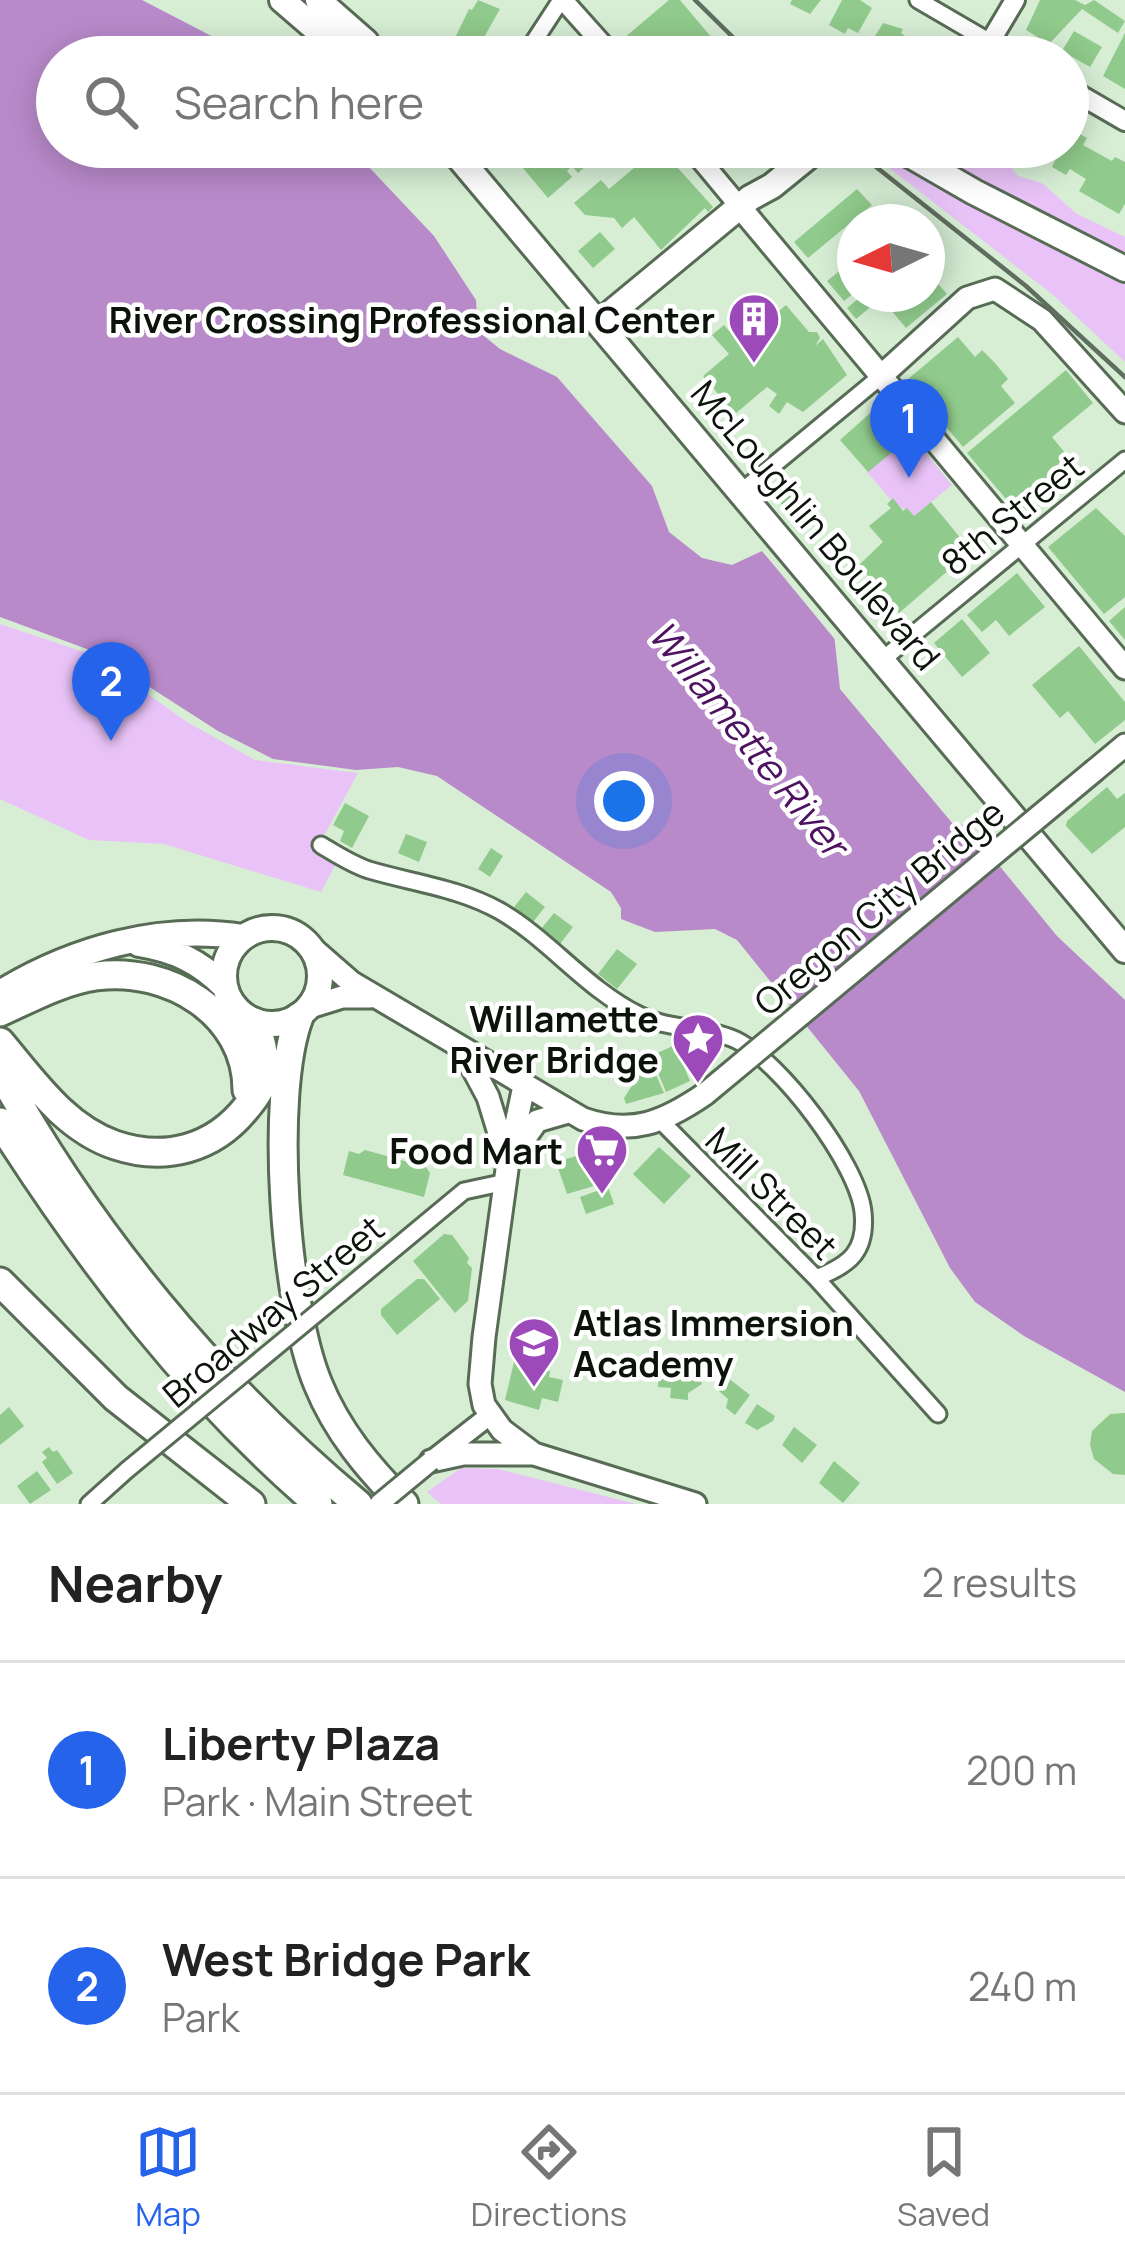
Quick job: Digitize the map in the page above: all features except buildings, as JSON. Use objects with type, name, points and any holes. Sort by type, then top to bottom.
[{"type":"highway","points":[[0,1012],[71,981],[100,976],[127,975],[179,989],[202,1003],[242,1050],[247,1090],[239,1117]]},
{"type":"highway","points":[[304,1012],[288,1054],[285,1152],[294,1305],[318,1386],[334,1416],[376,1475],[404,1504]]},
{"type":"highway","points":[[17,1101],[63,1114],[90,1133],[140,1151],[162,1154],[197,1146],[239,1117],[260,1091],[262,1044],[254,1022]]},
{"type":"highway","points":[[0,1042],[17,1101],[80,1243],[153,1337],[229,1422],[318,1504]]},
{"type":"highway","points":[[0,1071],[101,1226],[176,1324],[250,1405],[358,1504]]},
{"type":"highway","points":[[0,1282],[116,1398],[251,1504]]},
{"type":"main road","points":[[299,2],[329,36]]},
{"type":"main road","points":[[299,2],[357,36]]},
{"type":"main road","name":"McLoughlin Boulevard","points":[[480,168],[600,322],[1125,950]]},
{"type":"main road","points":[[763,188],[778,168]]},
{"type":"main road","points":[[600,322],[739,206],[795,168]]},
{"type":"main road","points":[[932,168],[1125,269]]},
{"type":"main road","points":[[739,206],[1125,668]]},
{"type":"main road","points":[[880,377],[967,298],[995,289],[1028,307],[1059,336],[1125,412]]},
{"type":"main road","name":"Oregon City Bridge","points":[[662,1121],[705,1094],[1125,745]]},
{"type":"main road","points":[[377,997],[342,998],[284,1024],[254,1022],[230,1001],[225,987],[226,959],[243,937],[257,929],[288,930],[341,975],[568,1112],[620,1128],[662,1121]]},
{"type":"main road","points":[[0,993],[56,963],[167,932],[243,937]]},
{"type":"main road","points":[[131,943],[179,953],[225,987]]},
{"type":"main road","points":[[304,1012],[321,978],[312,948]]},
{"type":"main road","points":[[462,1049],[488,1097],[507,1173]]},
{"type":"main road","points":[[524,1086],[507,1173],[480,1384],[490,1415],[508,1436],[534,1454]]},
{"type":"main road","points":[[507,1173],[537,1121],[568,1112]]},
{"type":"main road","points":[[430,1461],[463,1454],[534,1454],[695,1504]]},
{"type":"street","points":[[538,36],[562,0],[591,36]]},
{"type":"street","points":[[918,0],[980,36]]},
{"type":"street","points":[[994,36],[1015,0]]},
{"type":"street","points":[[1089,100],[1125,121]]},
{"type":"street","points":[[707,168],[739,206]]},
{"type":"street","points":[[744,496],[880,377]]},
{"type":"street","name":"8th Street","points":[[882,660],[1125,460]]},
{"type":"street","points":[[321,845],[353,864],[468,896],[500,911],[598,990],[638,1015],[729,1037],[767,1061],[845,1159],[861,1193],[862,1246],[847,1266],[816,1278]]},
{"type":"street","name":"Mill Street","points":[[662,1121],[816,1278],[938,1414]]},
{"type":"street","name":"Broadway Street","points":[[89,1504],[464,1191],[507,1173]]},
{"type":"street","points":[[379,1504],[490,1415]]},
{"type":"shaded area","points":[[889,168],[910,168],[1125,285],[1125,362],[1052,294],[945,211],[945,204],[936,204]]},
{"type":"shaded area","points":[[956,168],[1012,168],[1018,176],[1042,183],[1077,214],[1125,237],[1125,253],[1005,197]]},
{"type":"shaded area","points":[[911,435],[952,485],[914,516],[891,500],[867,472]]},
{"type":"shaded area","points":[[0,624],[93,655],[187,722],[255,760],[358,773],[319,845],[339,858],[321,892],[164,844],[89,840],[0,799]]},
{"type":"shaded area","points":[[461,1468],[498,1469],[636,1504],[441,1504],[427,1492]]},
{"type":"water","name":"Willamette River","points":[[0,0],[142,0],[211,36],[36,36],[36,168],[370,168],[434,236],[476,300],[484,336],[557,377],[652,486],[669,532],[702,558],[732,565],[762,551],[834,634],[840,689],[953,824],[966,825],[1057,936],[1125,1000],[1125,1392],[1024,1336],[975,1302],[950,1268],[859,1091],[737,940],[715,929],[655,932],[621,919],[621,908],[611,892],[437,776],[398,767],[356,770],[273,759],[218,731],[95,652],[0,617]]},
{"type":"pier","points":[[758,546],[766,546],[839,630],[842,648]]},
{"type":"railway","points":[[695,0],[732,36]]},
{"type":"railway","points":[[877,168],[1026,286],[1125,377]]},
{"type":"place","name":"River Crossing Professional Center","points":[[754,365]]},
{"type":"place","name":"Liberty Plaza","points":[[909,478]]},
{"type":"place","name":"West Bridge Park","points":[[111,741]]},
{"type":"place","name":"Willamette River Bridge","points":[[698,1085]]},
{"type":"place","name":"Food Mart","points":[[602,1196]]},
{"type":"place","name":"Atlas Immersion Academy","points":[[534,1389]]}]
